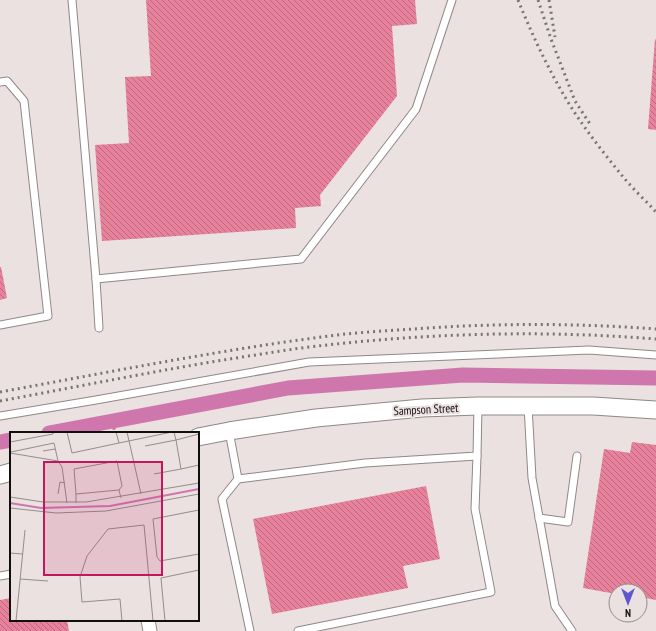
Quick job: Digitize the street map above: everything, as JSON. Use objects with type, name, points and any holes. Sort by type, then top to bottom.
[{"type":"street","name":"Sampson Street","points":[[199,437],[316,418],[422,408],[478,406],[593,406],[656,410]]},
{"type":"street","points":[[0,475],[10,472]]},
{"type":"street","points":[[148,621],[150,631]]},
{"type":"lane","points":[[72,0],[99,328]]},
{"type":"lane","points":[[96,279],[301,259],[416,109],[452,0]]},
{"type":"lane","points":[[0,82],[7,81],[24,101],[48,316],[0,325]]},
{"type":"lane","points":[[0,416],[309,362],[589,350],[656,355]]},
{"type":"lane","points":[[298,631],[491,592],[475,509],[478,406]]},
{"type":"lane","points":[[528,406],[532,478],[555,606],[572,631]]},
{"type":"lane","points":[[229,431],[238,478]]},
{"type":"lane","points":[[250,631],[222,499],[238,478],[365,463],[477,456]]},
{"type":"lane","points":[[539,518],[568,522],[577,456]]},
{"type":"lane","points":[[0,576],[10,574]]},
{"type":"building","points":[[146,0],[415,0],[417,24],[392,26],[397,96],[320,195],[321,206],[295,208],[296,228],[102,241],[95,145],[129,143],[125,77],[151,76]]},
{"type":"building","points":[[655,39],[656,40],[656,130],[648,129]]},
{"type":"building","points":[[0,267],[7,298],[0,300]]},
{"type":"building","points":[[632,442],[656,445],[656,600],[648,598],[648,583],[608,583],[608,593],[583,588],[604,449],[630,453]]},
{"type":"building","points":[[426,486],[440,559],[403,566],[408,588],[272,614],[253,519]]},
{"type":"building","points":[[10,598],[10,621],[67,621],[69,631],[0,631],[0,600]]},
{"type":"waterway","points":[[54,432],[288,388],[463,375],[656,378]]},
{"type":"waterway","points":[[507,376],[508,380]]},
{"type":"waterway","points":[[111,421],[114,428]]},
{"type":"waterway","points":[[0,442],[10,440]]},
{"type":"railway","points":[[518,0],[542,55],[571,107],[617,170],[656,212]]},
{"type":"railway","points":[[538,0],[551,39],[575,101],[590,124]]},
{"type":"railway","points":[[549,0],[555,37]]},
{"type":"railway","points":[[0,392],[157,363],[351,333],[504,325],[565,325],[656,329]]},
{"type":"railway","points":[[0,401],[229,359],[304,348],[402,338],[487,334],[571,334],[656,339]]}]
